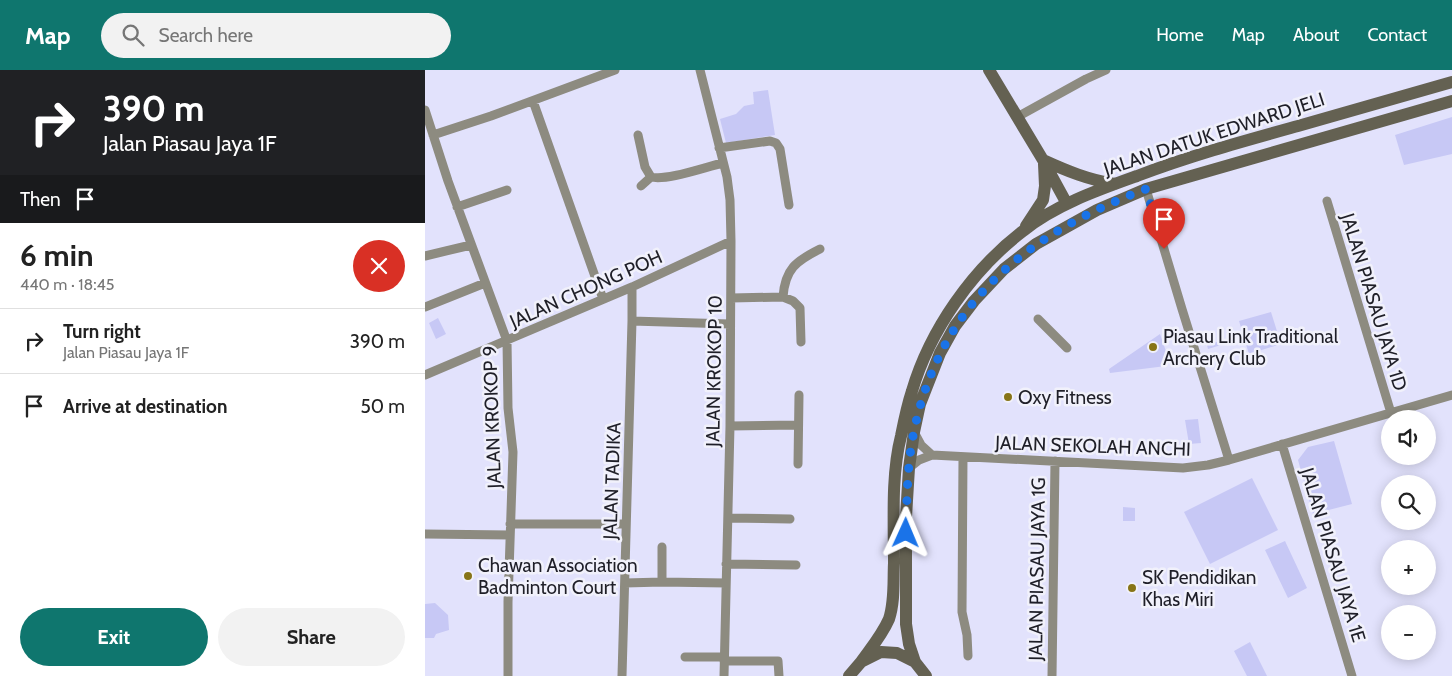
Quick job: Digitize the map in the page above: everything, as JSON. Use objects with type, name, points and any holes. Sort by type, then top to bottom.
[{"type":"street","points":[[433,135],[533,101],[615,70]]},
{"type":"street","name":"JALAN KROKOP 10","points":[[700,70],[730,200],[730,426],[724,676]]},
{"type":"street","points":[[989,70],[1067,204],[1062,229]]},
{"type":"street","points":[[1017,117],[1106,70]]},
{"type":"street","name":"JALAN DATUK EDWARD JELI","points":[[849,676],[883,632],[891,608],[893,598],[894,495],[899,445],[912,391],[923,359],[939,328],[961,294],[986,264],[1023,230],[1067,204],[1115,184],[1160,167],[1229,145],[1449,84]]},
{"type":"street","points":[[533,101],[603,299]]},
{"type":"street","name":"JALAN DATUK EDWARD JELI","points":[[915,662],[909,644],[906,624],[906,517],[909,468],[914,432],[921,404],[940,353],[955,326],[969,307],[1005,269],[1036,244],[1062,229],[1097,210],[1146,189],[1452,101]]},
{"type":"street","name":"JALAN KROKOP 9","points":[[425,110],[427,126],[433,135],[457,207],[507,341],[508,408],[513,452],[508,602],[508,676]]},
{"type":"street","points":[[638,135],[645,167],[651,177],[669,177],[723,163]]},
{"type":"street","points":[[719,148],[770,141],[777,144],[780,149],[789,205]]},
{"type":"street","points":[[1043,160],[1087,178],[1115,184]]},
{"type":"street","points":[[1023,230],[1043,200],[1045,186],[1043,160]]},
{"type":"street","points":[[641,186],[651,177]]},
{"type":"street","points":[[1146,189],[1229,460]]},
{"type":"street","points":[[457,207],[507,190]]},
{"type":"street","name":"JALAN PIASAU JAYA 1D","points":[[1327,200],[1390,410]]},
{"type":"street","points":[[1067,204],[1097,210]]},
{"type":"street","name":"JALAN CHONG POH","points":[[425,375],[632,287],[731,241]]},
{"type":"street","points":[[425,256],[471,244]]},
{"type":"street","points":[[783,298],[784,285],[793,266],[802,258],[820,249]]},
{"type":"street","points":[[425,307],[485,283]]},
{"type":"street","name":"JALAN TADIKA","points":[[622,676],[633,321],[632,287]]},
{"type":"street","points":[[731,298],[783,298],[793,301],[800,308],[801,342]]},
{"type":"street","points":[[1038,319],[1067,348]]},
{"type":"street","points":[[633,321],[730,324]]},
{"type":"street","points":[[798,464],[799,395]]},
{"type":"street","name":"JALAN SEKOLAH ANCHI","points":[[1401,410],[1452,395]]},
{"type":"street","name":"JALAN SEKOLAH ANCHI","points":[[932,455],[1183,468],[1229,460],[1381,416]]},
{"type":"street","points":[[730,426],[798,425]]},
{"type":"street","points":[[909,468],[919,460],[932,455],[921,445],[914,432]]},
{"type":"street","name":"JALAN PIASAU JAYA 1E","points":[[1282,444],[1352,676]]},
{"type":"street","points":[[963,457],[963,612],[968,656]]},
{"type":"street","name":"JALAN PIASAU JAYA 1G","points":[[1052,676],[1055,462]]},
{"type":"street","points":[[727,518],[790,519]]},
{"type":"street","points":[[510,524],[626,524]]},
{"type":"street","points":[[425,534],[510,535]]},
{"type":"street","points":[[662,547],[662,582]]},
{"type":"street","points":[[726,564],[796,565]]},
{"type":"street","points":[[625,583],[726,583]]},
{"type":"street","points":[[861,662],[881,652],[897,653],[915,662],[926,676]]},
{"type":"street","points":[[685,657],[778,661],[779,676]]},
{"type":"shaded area","points":[[768,90],[775,135],[726,143],[720,119],[736,114],[744,106],[754,104],[753,92]]},
{"type":"shaded area","points":[[1452,117],[1452,154],[1404,165],[1395,135]]},
{"type":"shaded area","points":[[1271,312],[1281,344],[1249,354],[1244,338],[1208,349],[1207,345],[1243,334],[1239,321]]},
{"type":"shaded area","points":[[438,318],[446,334],[436,339],[429,323]]},
{"type":"shaded area","name":"Piasau Link Traditional Archery Club","points":[[1160,334],[1169,360],[1166,366],[1110,373],[1109,369]]},
{"type":"shaded area","points":[[1198,419],[1201,443],[1189,444],[1185,420]]},
{"type":"shaded area","points":[[1334,441],[1352,504],[1313,514],[1298,460],[1308,447]]},
{"type":"shaded area","points":[[1252,478],[1278,530],[1210,564],[1184,512]]},
{"type":"shaded area","points":[[1123,507],[1135,508],[1135,521],[1123,521]]},
{"type":"shaded area","points":[[1285,541],[1307,588],[1288,598],[1265,550]]},
{"type":"shaded area","points":[[435,603],[448,615],[449,630],[436,634],[434,638],[425,638],[425,604]]},
{"type":"shaded area","points":[[1250,642],[1267,676],[1247,676],[1234,651]]},
{"type":"place","name":"Piasau Link Traditional Archery Club","points":[[1153,347]]},
{"type":"place","name":"Oxy Fitness","points":[[1008,397]]},
{"type":"place","name":"Chawan Association Badminton Court","points":[[468,576]]},
{"type":"place","name":"SK Pendidikan Khas Miri","points":[[1132,588]]},
{"type":"route","points":[[906,533],[909,468],[914,432],[921,404],[940,353],[955,326],[973,301],[1005,269],[1036,244],[1097,210],[1146,189],[1164,249]]}]
